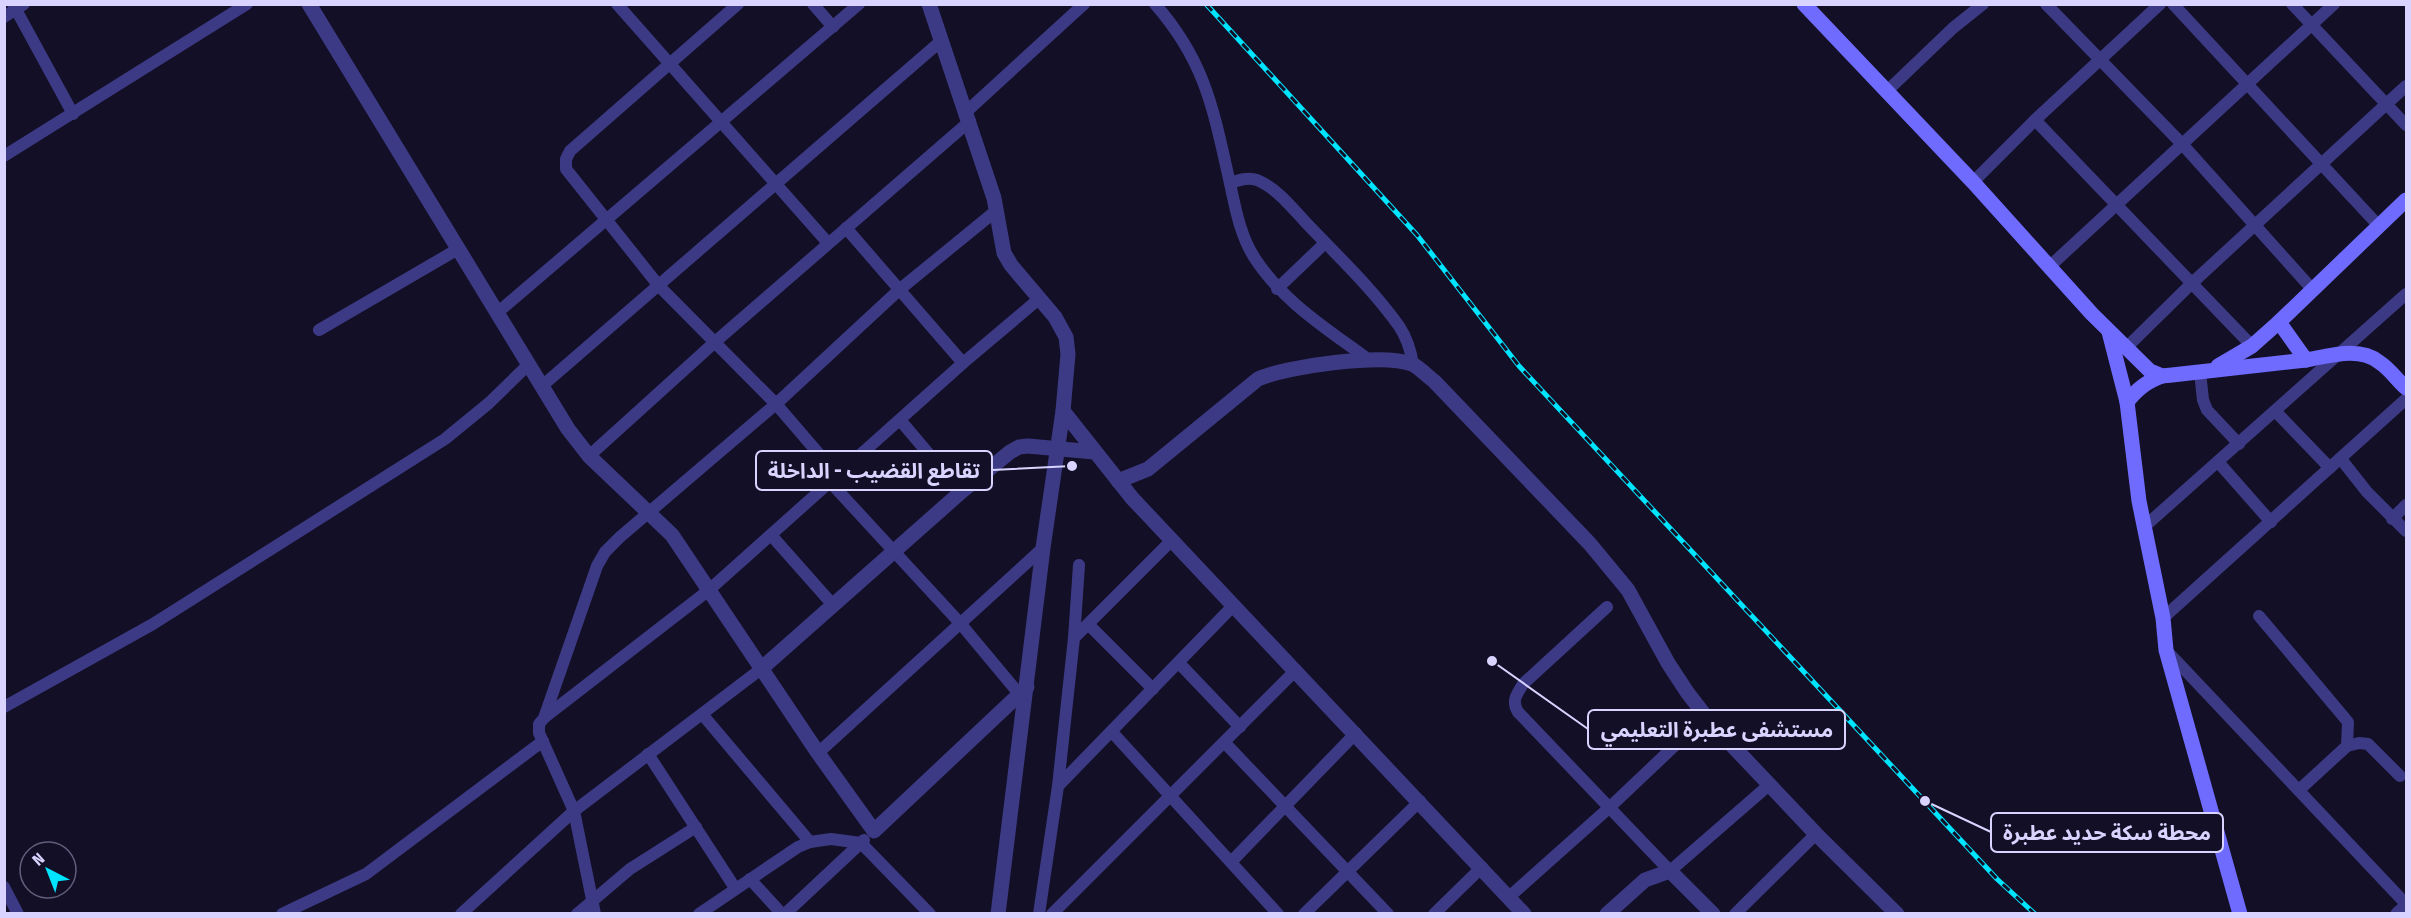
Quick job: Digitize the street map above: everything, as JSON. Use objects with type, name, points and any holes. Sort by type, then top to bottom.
[{"type":"main road","points":[[1804,4],[1973,182],[2108,330],[2142,365],[2162,376]]},
{"type":"main road","points":[[2206,370],[2252,346],[2406,200]]},
{"type":"main road","points":[[2279,322],[2306,360]]},
{"type":"main road","points":[[2108,330],[2127,402],[2139,501],[2163,618],[2166,650],[2240,914]]},
{"type":"main road","points":[[2127,402],[2150,380],[2162,376],[2340,354],[2357,353],[2378,360],[2405,383]]},
{"type":"street","points":[[4,156],[247,4]]},
{"type":"street","points":[[309,4],[568,429],[589,456],[672,536],[818,753],[874,831]]},
{"type":"street","points":[[738,4],[570,151],[566,159],[566,169],[659,286],[776,404],[894,551],[1024,691]]},
{"type":"street","points":[[813,4],[833,27]]},
{"type":"street","points":[[496,313],[859,4]]},
{"type":"street","points":[[929,4],[997,210],[1004,253],[1011,265],[1055,316],[1066,338],[1067,373],[1063,411],[1024,691],[998,914]]},
{"type":"street","points":[[589,456],[968,117],[1084,4]]},
{"type":"street","points":[[1155,4],[1184,41],[1199,69],[1213,109],[1239,222],[1252,255],[1277,289],[1331,334],[1369,360]]},
{"type":"street","points":[[1886,92],[1953,28],[1983,4]]},
{"type":"street","points":[[2046,4],[2183,145],[2312,290]]},
{"type":"street","points":[[1973,182],[2035,120],[2160,4]]},
{"type":"street","points":[[2173,4],[2378,225]]},
{"type":"street","points":[[2292,4],[2406,125]]},
{"type":"street","points":[[2049,267],[2334,4]]},
{"type":"street","points":[[618,5],[828,243]]},
{"type":"street","points":[[4,17],[18,6],[73,114]]},
{"type":"street","points":[[542,386],[941,41]]},
{"type":"street","points":[[2126,348],[2406,86]]},
{"type":"street","points":[[2035,120],[2252,346]]},
{"type":"street","points":[[1230,183],[1249,178],[1269,187],[1359,278],[1400,327],[1408,341],[1413,365]]},
{"type":"street","points":[[544,718],[597,566],[605,552],[776,404],[899,290],[997,210]]},
{"type":"street","points":[[846,228],[963,363]]},
{"type":"street","points":[[1277,289],[1325,243]]},
{"type":"street","points":[[319,330],[458,249]]},
{"type":"street","points":[[2144,527],[2406,294]]},
{"type":"street","points":[[595,914],[574,811],[543,741],[539,724],[709,590],[963,363],[1040,298]]},
{"type":"street","points":[[1118,481],[1148,469],[1258,379],[1274,371],[1369,360],[1394,360],[1413,365],[1434,381],[1590,544],[1628,590],[1668,663],[1706,717],[1816,834],[1897,914]]},
{"type":"street","points":[[4,707],[153,624],[445,440],[483,409],[528,365]]},
{"type":"street","points":[[2206,370],[2203,400],[2207,410],[2239,444]]},
{"type":"street","points":[[2163,618],[2406,399]]},
{"type":"street","points":[[1063,411],[1132,498],[1356,733],[1524,914]]},
{"type":"street","points":[[2275,411],[2330,468]]},
{"type":"street","points":[[900,420],[961,492]]},
{"type":"street","points":[[461,914],[574,811],[761,669],[961,492],[1010,452],[1019,447],[1094,452]]},
{"type":"street","points":[[2341,459],[2367,492],[2406,531]]},
{"type":"street","points":[[2218,463],[2271,522]]},
{"type":"street","points":[[1132,498],[1148,469]]},
{"type":"street","points":[[2392,519],[2406,505]]},
{"type":"street","points":[[771,535],[833,605]]},
{"type":"street","points":[[1074,638],[1172,540]]},
{"type":"street","points":[[818,753],[1043,548]]},
{"type":"street","points":[[1039,914],[1058,786],[1074,638],[1079,565]]},
{"type":"street","points":[[1058,786],[1234,605]]},
{"type":"street","points":[[1607,607],[1523,684],[1515,697],[1514,705],[1713,914]]},
{"type":"street","points":[[2259,616],[2348,722],[2400,776]]},
{"type":"street","points":[[1089,625],[1153,689]]},
{"type":"street","points":[[2166,650],[2406,905],[2398,914]]},
{"type":"street","points":[[1179,663],[1240,727]]},
{"type":"street","points":[[1052,914],[1296,670]]},
{"type":"street","points":[[750,879],[783,914],[1024,691]]},
{"type":"street","points":[[702,714],[810,842]]},
{"type":"street","points":[[1509,897],[1706,717]]},
{"type":"street","points":[[2347,746],[2348,722]]},
{"type":"street","points":[[1112,732],[1278,914]]},
{"type":"street","points":[[1231,862],[1356,733]]},
{"type":"street","points":[[287,912],[366,874],[543,741]]},
{"type":"street","points":[[1225,743],[1388,914]]},
{"type":"street","points":[[2299,790],[2347,746],[2359,743],[2368,744]]},
{"type":"street","points":[[648,754],[735,888]]},
{"type":"street","points":[[1607,914],[1645,880],[1670,871],[1769,785]]},
{"type":"street","points":[[1304,914],[1420,801]]},
{"type":"street","points":[[578,914],[630,869],[696,827]]},
{"type":"street","points":[[1736,914],[1816,834]]},
{"type":"street","points":[[699,914],[735,888],[810,842],[831,839],[861,843],[930,914]]},
{"type":"street","points":[[1434,914],[1482,867]]},
{"type":"street","points":[[4,887],[18,914]]},
{"type":"railway","points":[[1206,4],[1417,235],[1519,366],[1997,879],[2035,914]]},
{"type":"place","name":"تقاطع القضيب - الداخلة","points":[[1072,466]]},
{"type":"place","name":"مستشفى عطبرة التعليمي","points":[[1492,661]]},
{"type":"place","name":"محطة سكة حديد عطبرة","points":[[1925,801]]}]
